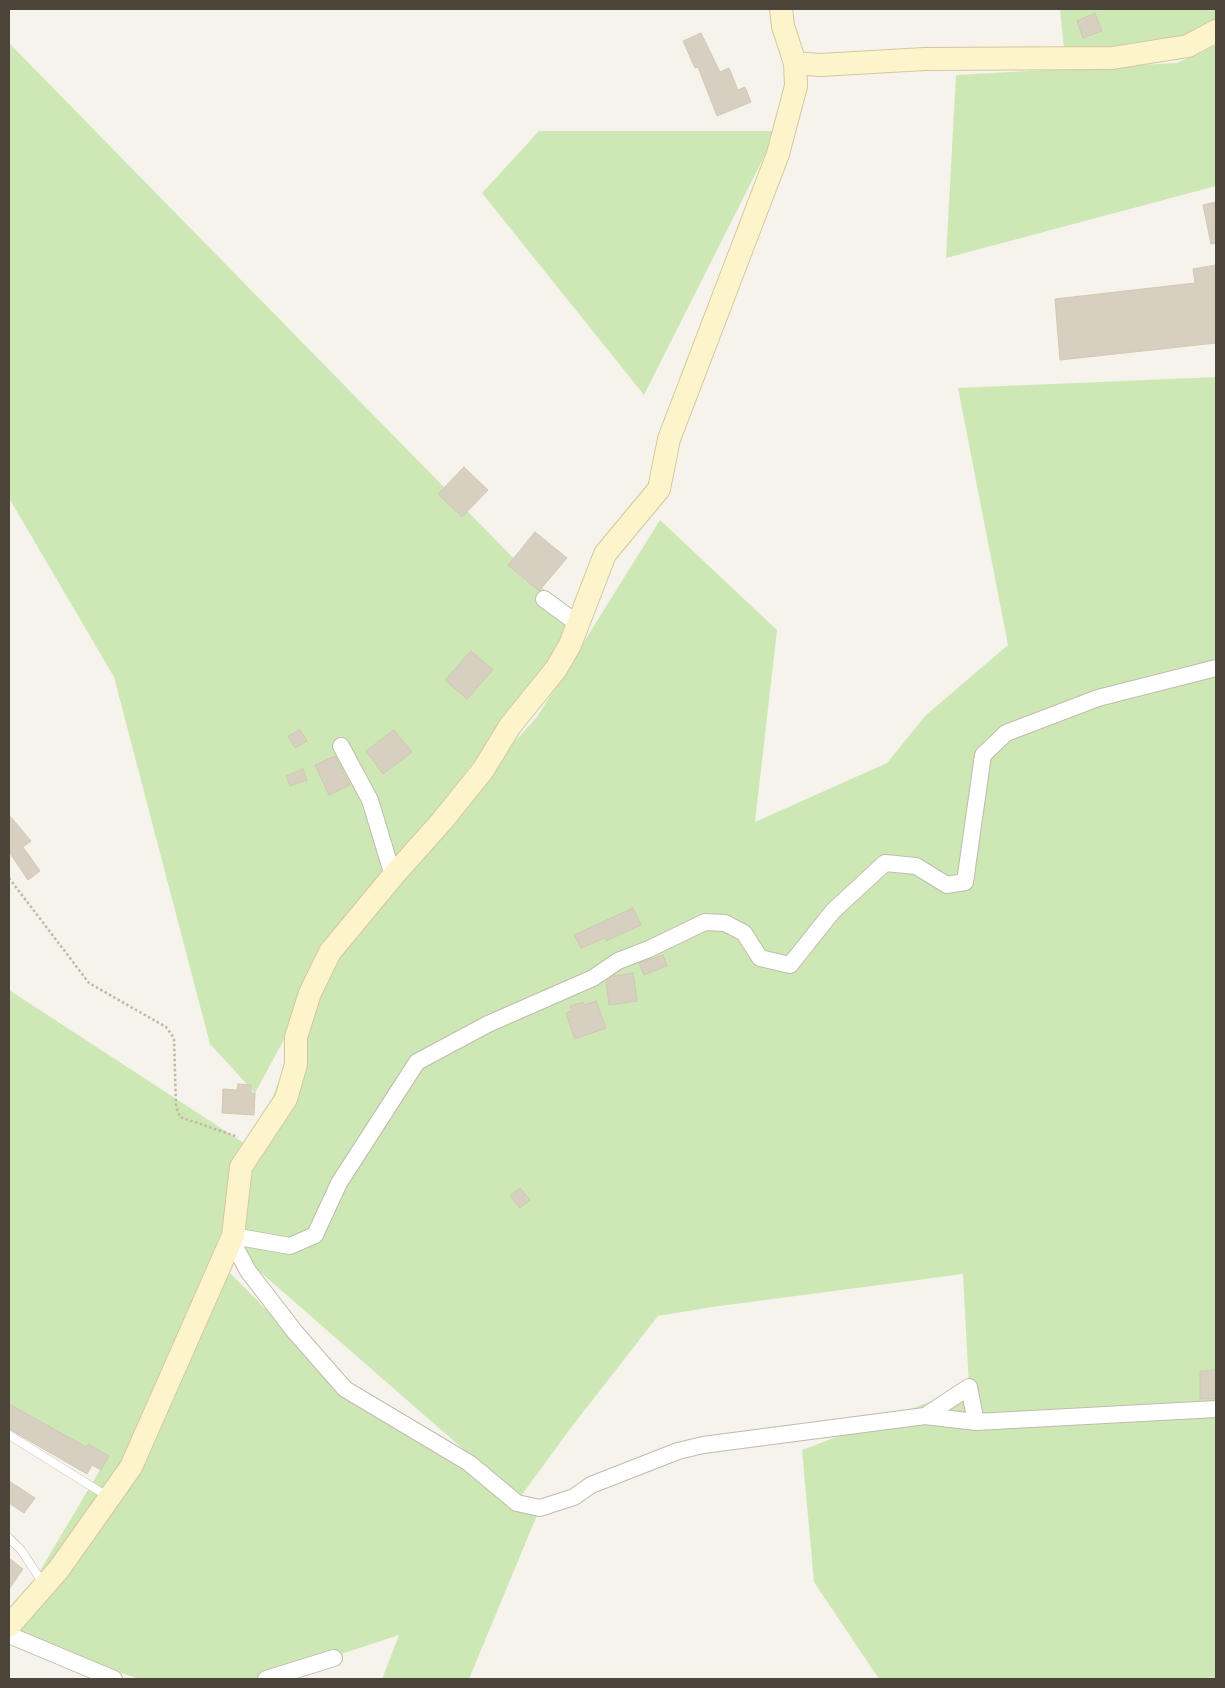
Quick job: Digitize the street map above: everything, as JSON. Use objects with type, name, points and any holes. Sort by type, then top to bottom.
[{"type":"street","points":[[9,1626],[76,1546],[130,1467],[232,1237],[241,1167],[286,1099],[296,1064],[296,1037],[310,993],[330,952],[393,876],[442,822],[482,770],[510,726],[556,668],[570,645],[605,554],[659,489],[669,439],[778,154],[796,86],[795,63],[783,26],[781,9]]},
{"type":"street","points":[[795,63],[820,65],[925,59],[1112,58],[1188,46],[1216,31]]},
{"type":"street","points":[[544,599],[578,624]]},
{"type":"street","points":[[232,1237],[290,1246],[315,1235],[339,1184],[417,1062],[488,1024],[593,978],[618,961],[705,922],[725,923],[744,933],[760,958],[790,965],[833,911],[885,863],[916,866],[947,886],[965,882],[983,755],[1006,734],[1098,698],[1216,668]]},
{"type":"street","points":[[341,746],[370,800],[393,876]]},
{"type":"street","points":[[232,1237],[248,1272],[295,1332],[345,1389],[469,1463],[517,1503],[540,1508],[574,1497],[591,1485],[678,1452],[703,1445],[925,1416],[976,1422],[1216,1408]]},
{"type":"street","points":[[925,1416],[969,1387],[976,1422]]},
{"type":"street","points":[[9,1635],[114,1679]]},
{"type":"street","points":[[266,1679],[334,1658]]},
{"type":"lane","points":[[9,1436],[109,1497]]},
{"type":"lane","points":[[9,1538],[21,1550],[44,1585]]},
{"type":"path","points":[[9,878],[89,983],[166,1027],[174,1038],[176,1107],[180,1117],[235,1134],[253,1149]]},
{"type":"green space","points":[[1060,9],[1216,9],[1216,35],[1065,59]]},
{"type":"green space","points":[[9,43],[578,624],[330,952],[434,829],[537,717],[660,520],[777,630],[755,822],[887,763],[925,716],[1008,645],[958,388],[1216,377],[1216,1679],[879,1679],[814,1582],[802,1450],[969,1387],[963,1274],[712,1307],[658,1316],[570,1429],[521,1496],[540,1508],[469,1679],[382,1679],[399,1635],[265,1679],[139,1679],[9,1634],[9,1623],[107,1458],[9,1417],[9,990],[253,1149],[319,975],[255,1093],[210,1044],[114,677],[9,498]],"holes":[[[253,1152],[243,1257],[502,1483],[335,1379],[221,1264],[188,1319]]]},
{"type":"green space","points":[[1216,45],[1216,186],[946,258],[956,75],[1177,63]]},
{"type":"green space","points":[[539,131],[777,131],[644,395],[482,193]]},
{"type":"building","points":[[1095,13],[1102,31],[1083,38],[1077,21]]},
{"type":"building","points":[[701,33],[720,72],[729,68],[738,90],[745,87],[751,102],[717,116],[698,67],[695,68],[683,41]]},
{"type":"building","points":[[1216,202],[1216,243],[1211,244],[1203,205]]},
{"type":"building","points":[[1216,265],[1216,343],[1060,360],[1055,299],[1195,283],[1193,269]]},
{"type":"building","points":[[464,467],[488,490],[462,517],[438,494]]},
{"type":"building","points":[[535,532],[567,558],[539,591],[508,565]]},
{"type":"building","points":[[471,651],[493,670],[467,699],[445,680]]},
{"type":"building","points":[[300,730],[307,741],[295,748],[288,736]]},
{"type":"building","points":[[394,730],[412,752],[383,774],[366,751]]},
{"type":"building","points":[[335,756],[350,785],[329,795],[315,765]]},
{"type":"building","points":[[303,769],[307,780],[290,786],[286,776]]},
{"type":"building","points":[[9,815],[31,841],[23,847],[40,871],[28,880],[9,852]]},
{"type":"building","points":[[633,908],[641,925],[606,941],[605,938],[581,948],[574,935]]},
{"type":"building","points":[[663,955],[667,966],[644,975],[639,963]]},
{"type":"building","points":[[633,973],[637,1001],[609,1005],[606,982],[614,976]]},
{"type":"building","points":[[596,1001],[606,1028],[575,1039],[566,1013],[572,1011],[570,1006],[583,1002],[584,1005]]},
{"type":"building","points":[[238,1084],[251,1085],[251,1093],[255,1093],[254,1115],[222,1113],[223,1089],[237,1090]]},
{"type":"building","points":[[520,1188],[530,1200],[520,1208],[510,1196]]},
{"type":"building","points":[[1216,1370],[1216,1399],[1200,1399],[1200,1371]]},
{"type":"building","points":[[9,1404],[86,1447],[88,1444],[109,1456],[101,1470],[92,1465],[87,1474],[9,1429]]},
{"type":"building","points":[[9,1481],[35,1498],[24,1513],[9,1503]]},
{"type":"building","points":[[9,1558],[23,1569],[9,1589]]}]
